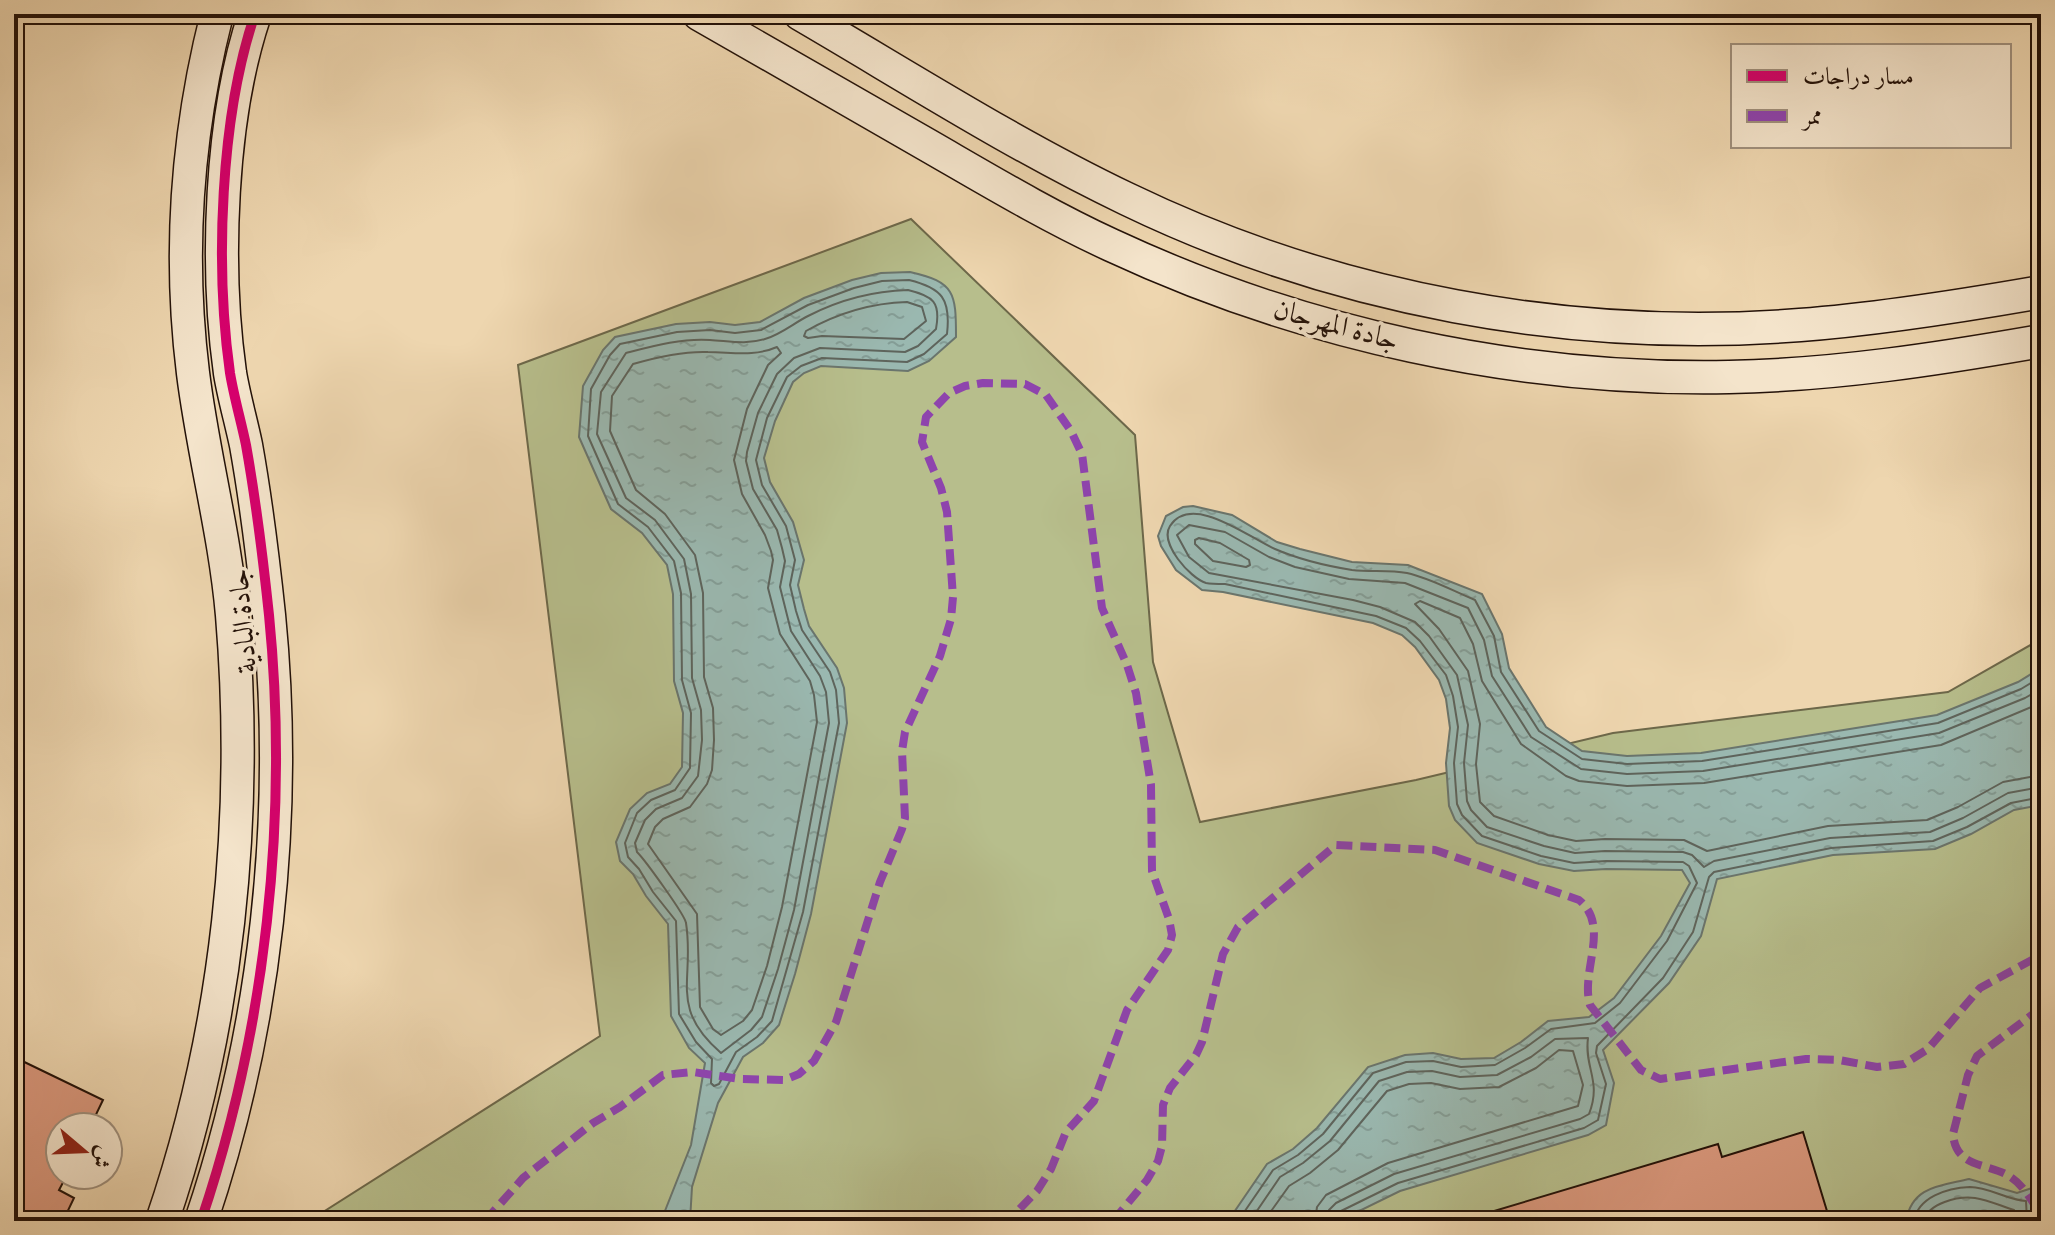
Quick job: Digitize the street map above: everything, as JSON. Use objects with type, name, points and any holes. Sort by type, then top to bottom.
[{"type":"main road","name":"جادة البادية","points":[[162,1221],[195,1106],[218,998],[236,833],[238,723],[231,613],[225,558],[193,377],[185,284],[191,144],[217,14]]},
{"type":"main road","name":"جادة البادية","points":[[201,1221],[226,1136],[254,1008],[269,892],[274,813],[275,748],[269,617],[246,446],[231,375],[223,285],[222,240],[228,151],[243,62],[255,14]]},
{"type":"main road","name":"جادة المهرجان","points":[[699,14],[1030,204],[1111,245],[1195,281],[1281,311],[1368,336],[1457,355],[1547,368],[1637,376],[1728,377],[1938,359],[2041,341]]},
{"type":"main road","name":"جادة المهرجان","points":[[800,14],[1052,161],[1129,200],[1208,235],[1289,264],[1372,288],[1456,306],[1542,319],[1627,327],[1714,329],[1815,324],[2041,292]]},
{"type":"green space","points":[[911,219],[1135,435],[1153,662],[1200,822],[1416,780],[1613,733],[1948,692],[2041,639],[2041,1221],[309,1221],[600,1036],[518,365]]},
{"type":"water","points":[[910,272],[936,280],[950,292],[955,310],[956,337],[929,361],[908,371],[821,366],[804,373],[793,382],[775,421],[764,458],[770,482],[793,522],[804,560],[798,585],[804,609],[809,626],[837,668],[844,688],[847,723],[811,914],[779,1025],[763,1043],[743,1057],[718,1103],[692,1187],[690,1221],[661,1221],[691,1145],[705,1063],[689,1048],[671,1016],[668,924],[633,874],[620,861],[616,842],[630,809],[647,793],[670,784],[682,767],[683,713],[674,681],[673,594],[667,565],[642,533],[611,509],[579,437],[583,386],[603,350],[615,337],[676,324],[710,322],[735,325],[760,322],[804,298],[852,280],[881,273]]},
{"type":"water","points":[[1193,506],[1232,515],[1277,542],[1352,562],[1408,565],[1482,594],[1502,634],[1509,668],[1546,727],[1582,751],[1627,756],[1701,753],[1937,715],[2018,682],[2041,668],[2041,805],[2014,810],[1971,834],[1935,849],[1833,855],[1717,879],[1701,936],[1669,983],[1603,1050],[1614,1083],[1606,1125],[1588,1135],[1400,1191],[1339,1221],[1228,1221],[1267,1164],[1293,1149],[1317,1128],[1368,1067],[1405,1055],[1433,1053],[1461,1059],[1494,1058],[1548,1021],[1589,1017],[1614,998],[1661,936],[1690,883],[1682,870],[1574,871],[1539,864],[1477,843],[1455,820],[1449,806],[1446,763],[1450,728],[1446,699],[1439,680],[1415,647],[1402,635],[1373,623],[1202,590],[1176,570],[1158,536],[1166,516],[1183,507]]},
{"type":"water","points":[[1969,1179],[2017,1193],[2041,1185],[2041,1201],[2036,1207],[2035,1221],[1906,1221],[1909,1209],[1921,1194],[1938,1186]]},
{"type":"building","points":[[14,1057],[103,1100],[98,1111],[44,1111],[44,1191],[61,1191],[74,1198],[63,1221],[14,1221]]},
{"type":"building","points":[[1803,1132],[1830,1221],[1475,1221],[1474,1217],[1718,1144],[1722,1157]]},
{"type":"marked path","points":[[485,1221],[523,1178],[593,1123],[663,1075],[693,1072],[740,1079],[784,1080],[799,1074],[814,1061],[836,1022],[880,882],[902,829],[905,818],[902,751],[905,732],[940,656],[951,619],[953,597],[947,512],[941,488],[922,442],[926,417],[949,393],[983,383],[1025,384],[1046,395],[1071,431],[1082,454],[1102,608],[1136,693],[1151,785],[1152,871],[1172,935],[1168,950],[1127,1010],[1094,1101],[1066,1132],[1051,1169],[1037,1191],[1008,1221]]},
{"type":"marked path","points":[[1113,1221],[1147,1180],[1158,1161],[1162,1146],[1163,1105],[1170,1088],[1196,1055],[1202,1042],[1223,954],[1238,927],[1336,845],[1435,850],[1579,900],[1593,923],[1588,992],[1590,1005],[1641,1070],[1660,1079],[1806,1059],[1839,1060],[1877,1067],[1904,1064],[1928,1049],[1980,988],[2041,955]]},
{"type":"marked path","points":[[2041,1008],[1977,1056],[1968,1075],[1953,1134],[1960,1154],[1975,1164],[2012,1178],[2041,1214]]},
{"type":"cycle path","points":[[201,1221],[242,1074],[267,922],[273,845],[276,768],[269,615],[250,466],[230,373],[225,331],[222,240],[234,98],[255,14]]}]
